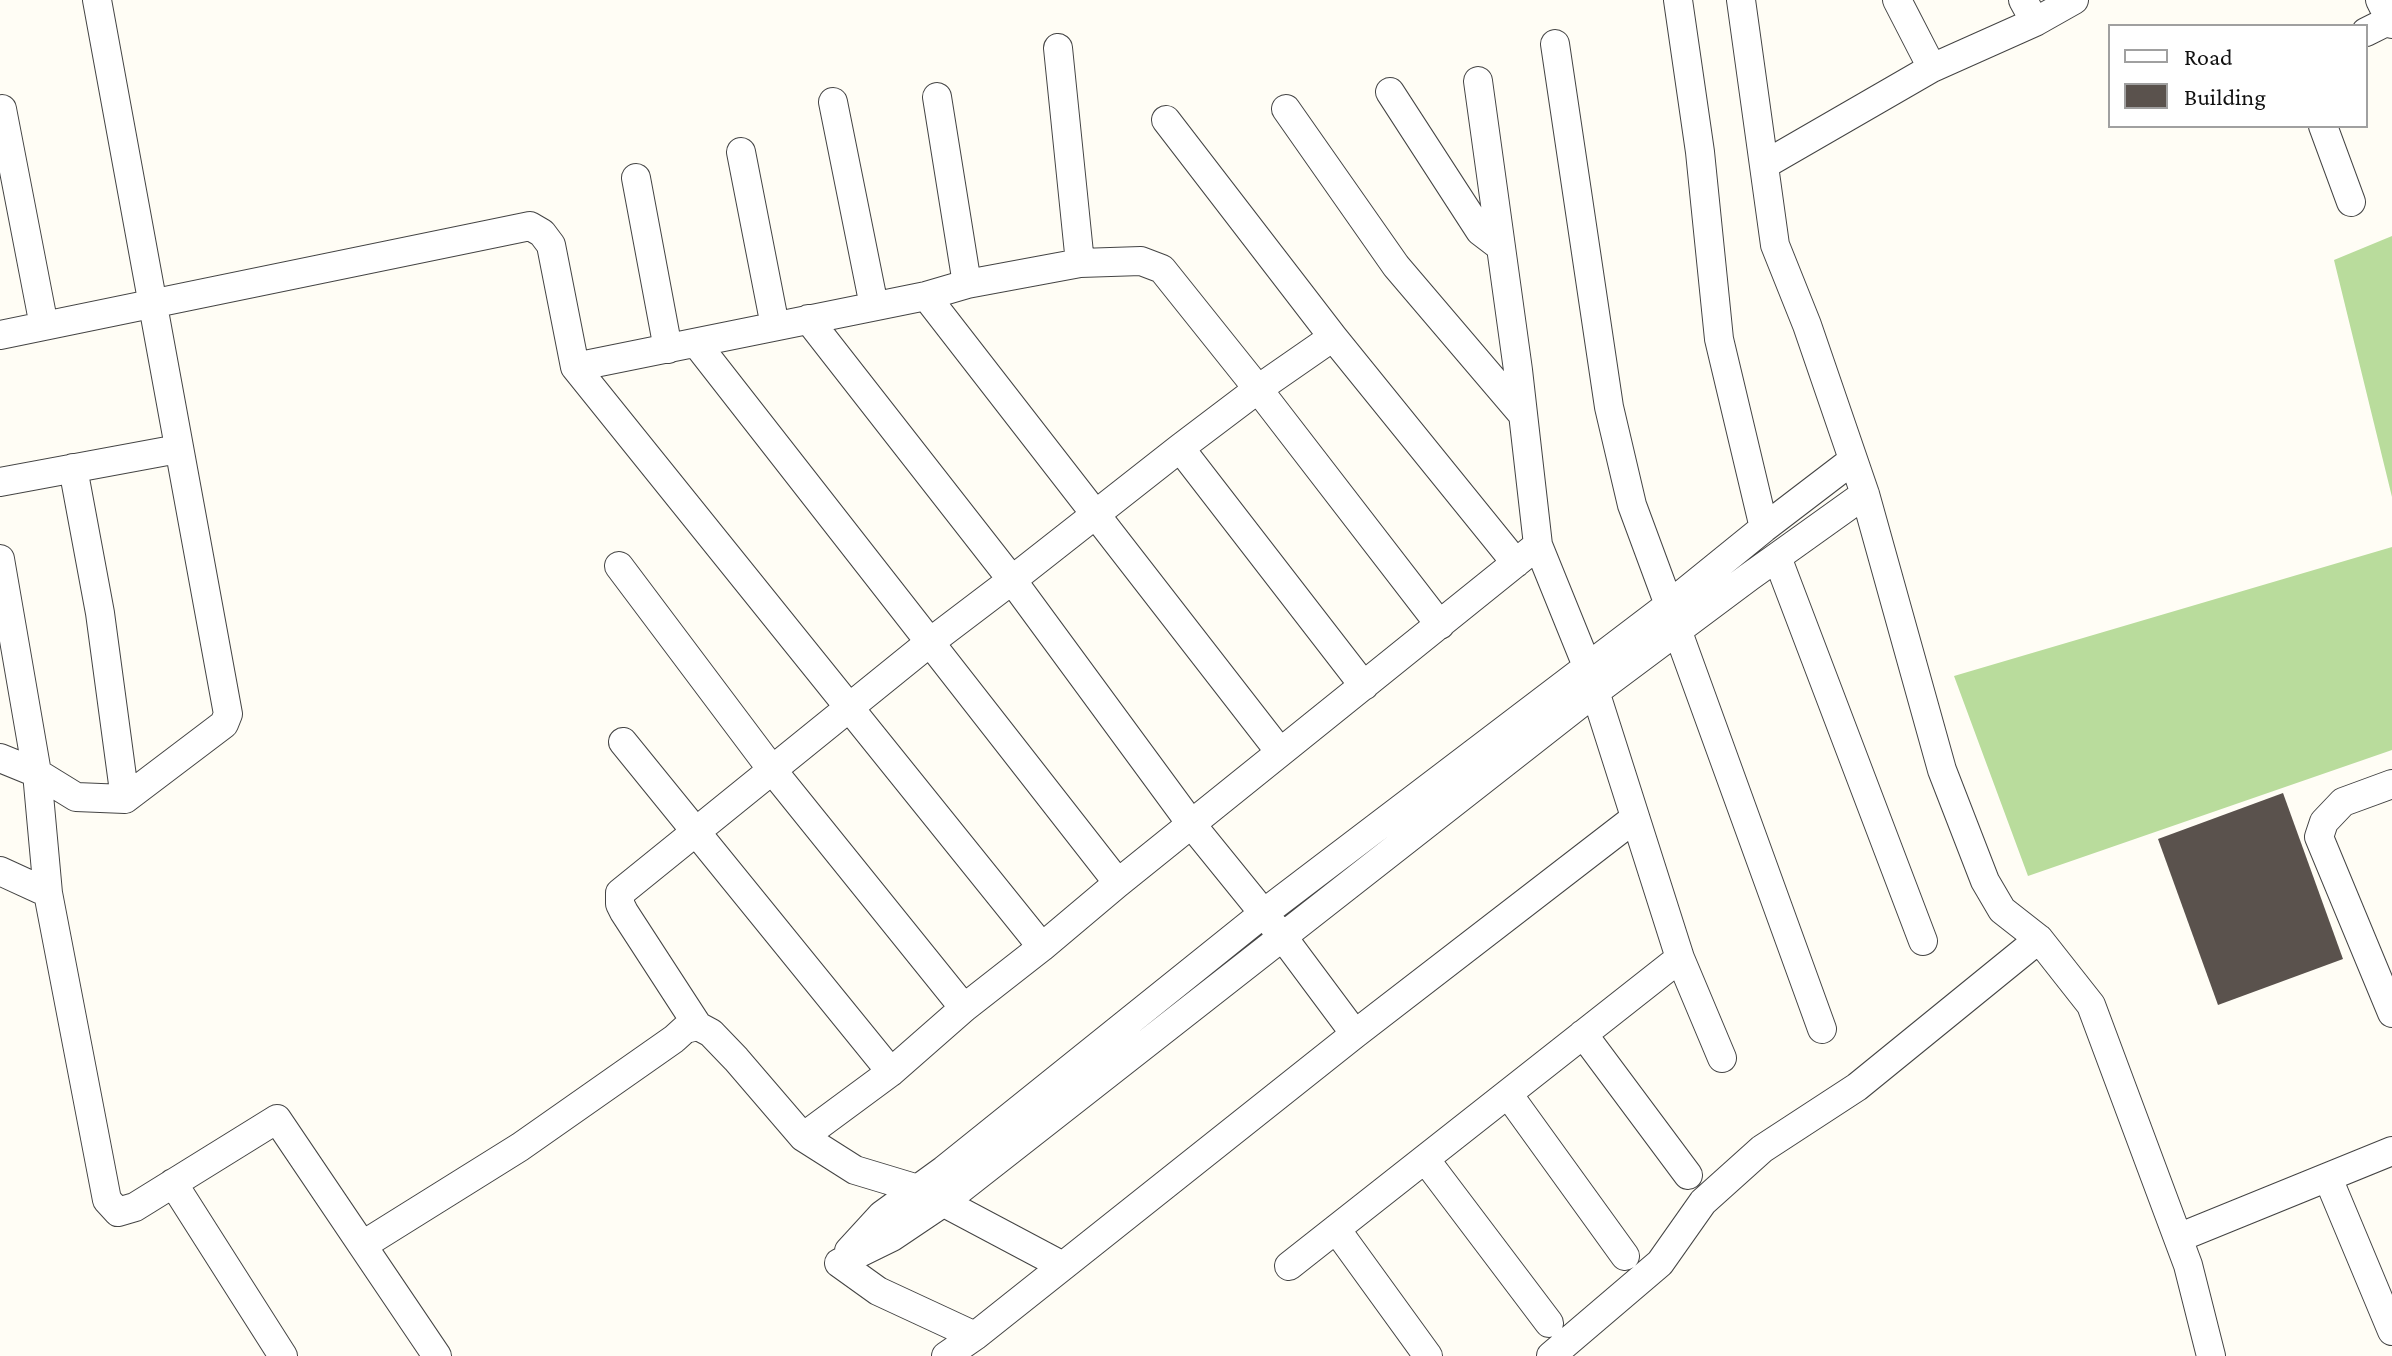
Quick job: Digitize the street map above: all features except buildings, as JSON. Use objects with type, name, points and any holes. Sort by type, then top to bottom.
[{"type":"street","points":[[0,758],[37,773],[76,797],[125,799],[224,724],[228,714],[97,0]]},
{"type":"street","points":[[1678,0],[1700,152],[1719,339],[1764,528]]},
{"type":"street","points":[[1741,0],[1775,245],[1807,325],[1865,494],[1942,770],[1985,881],[2002,910],[2039,939],[2091,1005],[2188,1265],[2211,1356]]},
{"type":"street","points":[[1897,0],[1932,68]]},
{"type":"street","points":[[1764,165],[2029,11],[2074,0]]},
{"type":"street","points":[[1555,44],[1609,407],[1632,505],[1669,605]]},
{"type":"street","points":[[1058,48],[1080,263]]},
{"type":"street","points":[[1478,81],[1538,545],[1591,679],[1680,958],[1722,1058]]},
{"type":"street","points":[[1390,92],[1480,231],[1501,247]]},
{"type":"street","points":[[937,97],[967,284]]},
{"type":"street","points":[[833,102],[874,306]]},
{"type":"street","points":[[2,109],[44,326]]},
{"type":"street","points":[[1286,109],[1396,266],[1523,415]]},
{"type":"street","points":[[1166,120],[1333,337],[1516,563]]},
{"type":"street","points":[[2324,128],[2351,202]]},
{"type":"street","points":[[741,152],[775,326]]},
{"type":"street","points":[[636,178],[668,349]]},
{"type":"street","points":[[0,335],[530,226],[542,233],[551,245],[575,367],[1042,947]]},
{"type":"street","points":[[575,367],[926,296],[967,284],[1080,263],[1141,261],[1162,269],[1440,625]]},
{"type":"street","points":[[926,296],[1280,752]]},
{"type":"street","points":[[808,319],[1012,580],[1192,825],[1282,936],[1355,1034]]},
{"type":"street","points":[[1063,1266],[918,1189],[855,1170],[803,1137],[736,1059],[711,1033],[698,1026],[620,904],[620,893],[929,643],[1180,448],[1333,337]]},
{"type":"street","points":[[696,343],[1118,883]]},
{"type":"street","points":[[1180,448],[1364,686]]},
{"type":"street","points":[[0,482],[178,449]]},
{"type":"street","points":[[839,1263],[892,1237],[944,1202],[1282,936],[1591,679],[1669,605],[1853,460]]},
{"type":"street","points":[[73,468],[100,613],[125,799]]},
{"type":"street","points":[[839,1263],[882,1215],[1264,913],[1480,749],[1591,679],[1678,632],[1865,494]]},
{"type":"street","points":[[803,1137],[891,1072],[964,1008],[1538,545]]},
{"type":"street","points":[[1777,557],[1923,941]]},
{"type":"street","points":[[0,559],[37,773],[48,893],[107,1200],[118,1212],[135,1207],[277,1119],[437,1356]]},
{"type":"street","points":[[619,566],[773,771],[964,1008]]},
{"type":"street","points":[[1678,632],[1822,1029]]},
{"type":"street","points":[[623,742],[891,1072]]},
{"type":"street","points":[[2392,784],[2343,802],[2324,822],[2319,837],[2392,1013]]},
{"type":"street","points":[[946,1356],[1635,818]]},
{"type":"street","points":[[0,871],[48,893]]},
{"type":"street","points":[[1551,1356],[1660,1263],[1703,1202],[1762,1149],[1857,1087],[2039,939]]},
{"type":"street","points":[[1289,1266],[1680,958]]},
{"type":"street","points":[[363,1245],[520,1147],[685,1029],[698,1026]]},
{"type":"street","points":[[1583,1034],[1688,1175]]},
{"type":"street","points":[[1508,1094],[1625,1256]]},
{"type":"street","points":[[2178,1238],[2392,1151]]},
{"type":"street","points":[[1425,1159],[1549,1323]]},
{"type":"street","points":[[2328,1178],[2392,1331]]},
{"type":"street","points":[[173,1183],[283,1356]]},
{"type":"street","points":[[1336,1229],[1428,1356]]},
{"type":"street","points":[[839,1263],[878,1291],[975,1336]]},
{"type":"green space","points":[[2392,236],[2392,497],[2334,260]]},
{"type":"green space","points":[[2392,547],[2392,750],[2028,876],[1954,676]]}]
